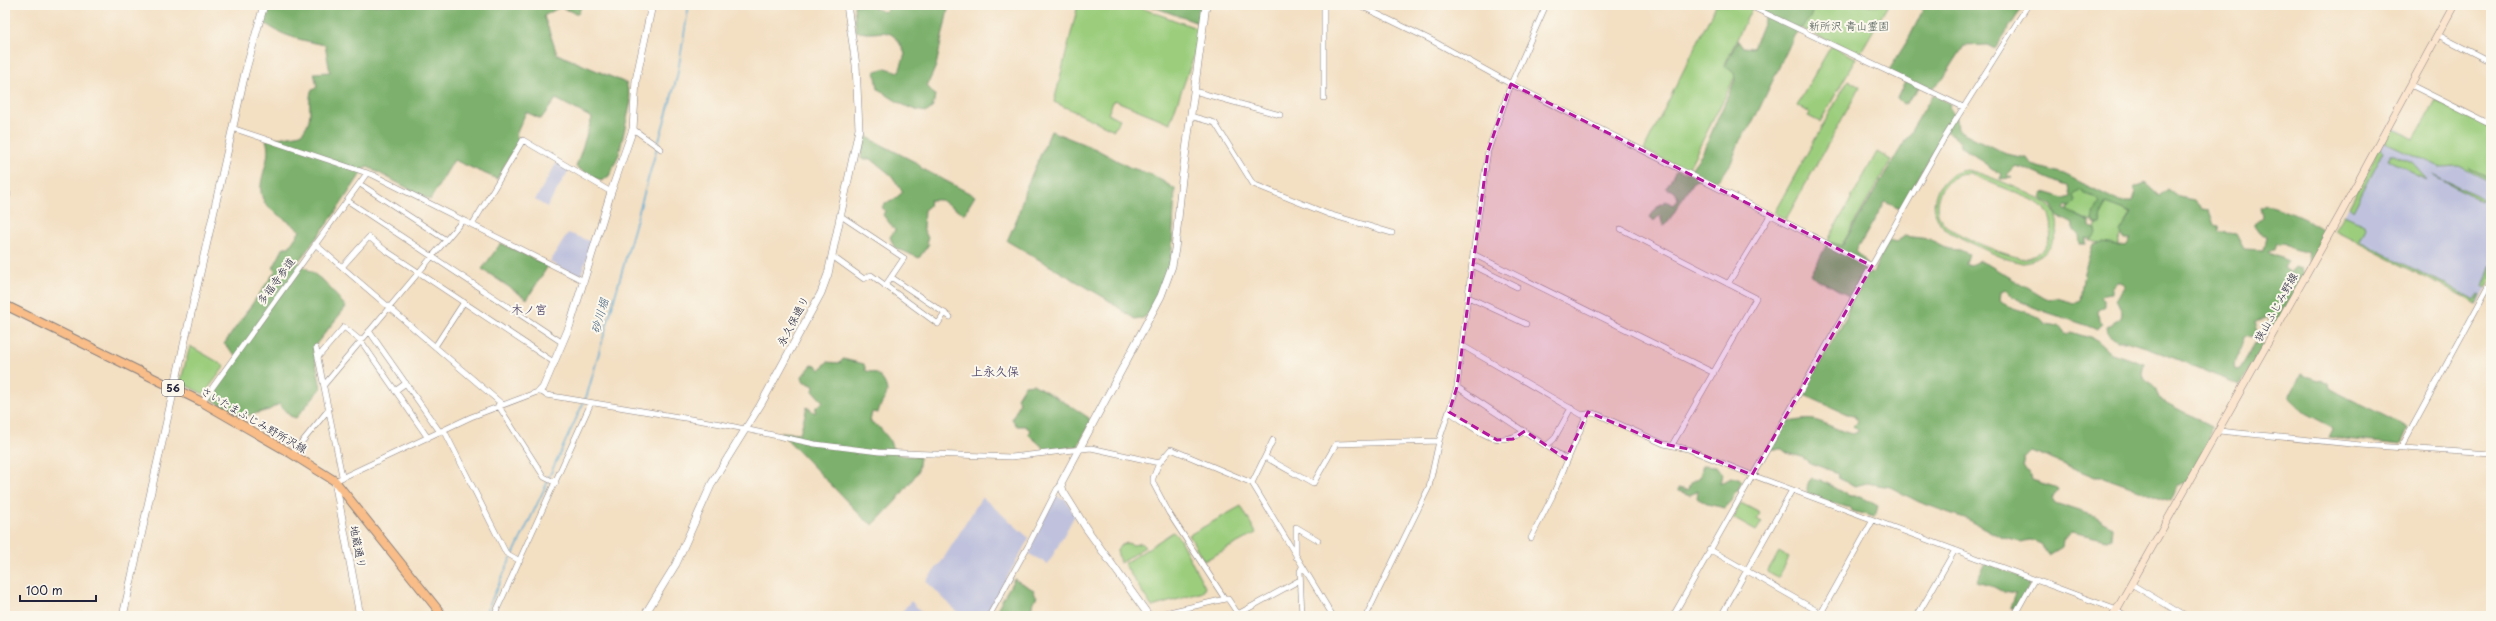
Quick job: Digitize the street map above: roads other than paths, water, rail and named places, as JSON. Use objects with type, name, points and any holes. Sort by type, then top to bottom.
[{"type":"main road","name":"狭山ふじみ野線","points":[[2115,613],[2133,585],[2219,431],[2454,5]]},
{"type":"main road","name":"さいたまふじみ野所沢線","points":[[5,305],[202,402],[292,454],[335,481],[443,616]]},
{"type":"street","points":[[123,616],[173,388],[215,212],[232,128],[264,5]]},
{"type":"street","points":[[335,481],[342,476],[500,405],[540,391],[555,363],[584,281],[611,192],[633,129],[636,80],[652,5]]},
{"type":"street","name":"永久保通り","points":[[644,616],[676,564],[712,483],[746,428],[821,293],[832,256],[859,129],[856,65],[847,5]]},
{"type":"street","points":[[988,616],[1028,546],[1057,489],[1061,485],[1167,282],[1176,248],[1190,116],[1206,5]]},
{"type":"street","points":[[1324,5],[1324,98]]},
{"type":"street","points":[[1359,5],[1431,40],[1511,84],[1872,266]]},
{"type":"street","points":[[1366,616],[1429,487],[1439,441],[1457,387],[1463,346],[1472,254],[1488,151],[1511,84],[1546,5]]},
{"type":"street","points":[[1748,5],[1963,107]]},
{"type":"street","points":[[1675,615],[1709,549],[1963,107],[2028,5]]},
{"type":"street","points":[[2438,35],[2491,62]]},
{"type":"street","points":[[2411,85],[2491,125]]},
{"type":"street","points":[[1194,91],[1280,115]]},
{"type":"street","points":[[1190,116],[1215,123],[1253,184],[1328,214],[1392,232]]},
{"type":"street","points":[[232,128],[367,173],[584,281]]},
{"type":"street","points":[[633,129],[661,149]]},
{"type":"street","points":[[472,226],[523,140],[611,192]]},
{"type":"street","name":"多福寺参道","points":[[202,402],[367,173]]},
{"type":"street","points":[[360,184],[446,240]]},
{"type":"street","points":[[5,204],[8,194]]},
{"type":"street","points":[[348,201],[562,343]]},
{"type":"street","points":[[1728,284],[1771,214]]},
{"type":"street","points":[[841,216],[904,258],[885,286]]},
{"type":"street","points":[[324,385],[462,221]]},
{"type":"street","points":[[1621,229],[1756,298],[1672,445]]},
{"type":"street","points":[[342,267],[369,237],[385,250],[555,363]]},
{"type":"street","points":[[315,244],[389,308],[436,345],[500,405],[545,478],[555,483]]},
{"type":"street","points":[[1472,254],[1714,373]]},
{"type":"street","points":[[832,256],[864,279],[871,275],[938,324],[945,314]]},
{"type":"street","points":[[1472,265],[1517,287]]},
{"type":"street","points":[[891,277],[950,317]]},
{"type":"street","points":[[2402,446],[2491,282]]},
{"type":"street","points":[[1468,297],[1526,324]]},
{"type":"street","points":[[436,345],[464,302]]},
{"type":"street","points":[[318,357],[344,327],[361,342],[428,438]]},
{"type":"street","points":[[369,331],[442,431],[509,556],[520,561]]},
{"type":"street","points":[[1463,346],[1582,415],[1599,415],[1664,444],[1688,449],[1752,475],[1955,550],[2126,616]]},
{"type":"street","points":[[316,348],[342,476]]},
{"type":"street","points":[[395,390],[406,383]]},
{"type":"street","points":[[1457,387],[1566,459]]},
{"type":"street","points":[[540,391],[546,395],[577,401],[746,428],[815,444],[922,455],[1011,457],[1079,448],[1102,449],[1160,463]]},
{"type":"street","points":[[494,616],[590,403]]},
{"type":"street","points":[[1546,446],[1554,439],[1571,408]]},
{"type":"street","points":[[292,454],[329,409]]},
{"type":"street","points":[[1449,412],[1497,440],[1513,439],[1525,431]]},
{"type":"street","points":[[1531,538],[1552,497],[1566,459],[1587,414]]},
{"type":"street","points":[[2219,431],[2361,445],[2402,446],[2491,454]]},
{"type":"street","points":[[1252,483],[1273,440]]},
{"type":"street","points":[[1265,457],[1313,484],[1336,444],[1439,441]]},
{"type":"street","points":[[1300,580],[1238,614],[1228,599],[1225,599],[1169,513],[1153,483],[1153,478],[1160,463],[1171,449],[1252,483],[1296,558],[1333,616]]},
{"type":"street","name":"地蔵通り","points":[[335,481],[360,616]]},
{"type":"street","points":[[1061,485],[1086,528],[1149,616]]},
{"type":"street","points":[[1721,616],[1792,490]]},
{"type":"street","points":[[1709,549],[1822,615],[1873,520]]},
{"type":"street","points":[[1296,558],[1296,527],[1318,540]]},
{"type":"street","points":[[1917,616],[1955,550]]},
{"type":"street","points":[[1302,567],[1300,580],[1302,616]]},
{"type":"street","points":[[2014,616],[2034,580]]},
{"type":"street","points":[[2133,585],[2185,616]]},
{"type":"street","points":[[1152,616],[1225,599]]},
{"type":"waterway","name":"砂川堀","points":[[549,477],[587,395],[677,77],[689,5]]},
{"type":"waterway","name":"砂川堀","points":[[513,555],[548,481]]},
{"type":"waterway","name":"砂川堀","points":[[484,616],[511,558]]},
{"type":"district","name":"木ノ宮","points":[[529,310]]},
{"type":"district","name":"上永久保","points":[[995,372]]},
{"type":"park label","name":"新所沢 青山霊園","points":[[1849,26]]}]
